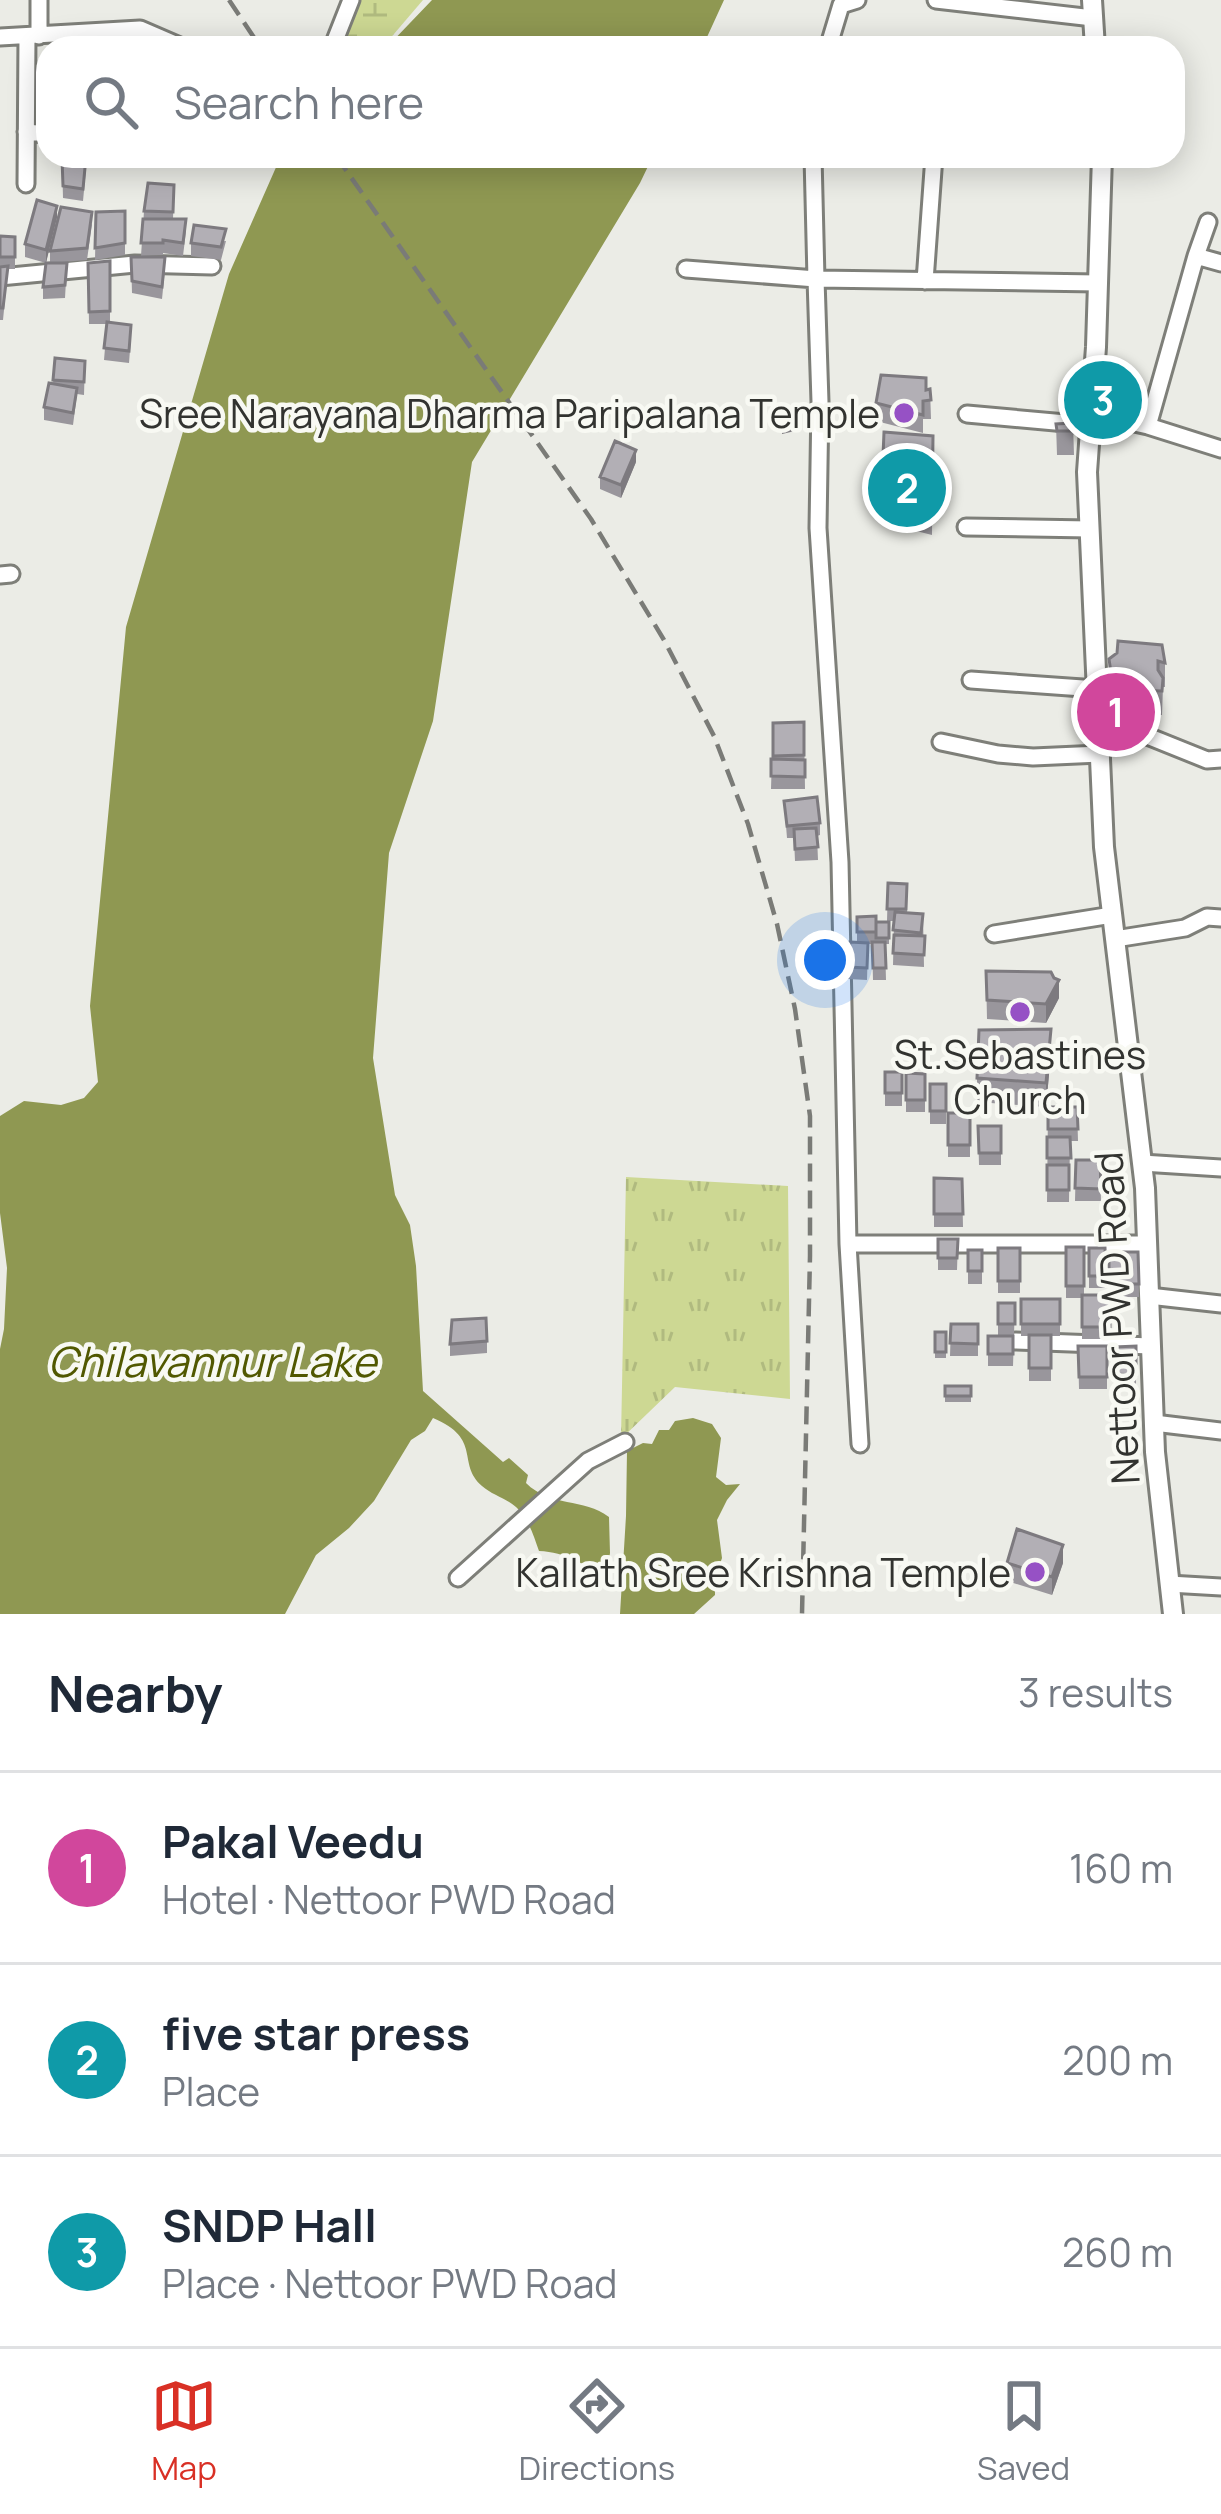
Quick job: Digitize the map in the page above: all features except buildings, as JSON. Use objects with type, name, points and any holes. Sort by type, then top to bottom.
[{"type":"street","points":[[26,184],[38,0]]},
{"type":"street","points":[[336,36],[350,0]]},
{"type":"street","points":[[832,36],[842,5],[857,0]]},
{"type":"street","points":[[936,0],[1093,9]]},
{"type":"street","points":[[0,37],[140,29],[156,36]]},
{"type":"street","points":[[26,132],[36,133]]},
{"type":"street","points":[[813,168],[820,402],[818,528],[840,862],[848,1244],[860,1444]]},
{"type":"street","points":[[926,281],[933,168]]},
{"type":"street","name":"Nettoor PWD Road","points":[[1102,168],[1087,472],[1104,847],[1142,1163],[1154,1423],[1173,1614]]},
{"type":"street","points":[[1148,426],[1208,221]]},
{"type":"street","points":[[1196,256],[1221,263]]},
{"type":"street","points":[[0,277],[135,264],[212,266]]},
{"type":"street","points":[[686,269],[816,279],[1098,284]]},
{"type":"street","points":[[967,414],[1148,426],[1221,449]]},
{"type":"street","points":[[966,527],[1090,529]]},
{"type":"street","points":[[971,680],[1097,688]]},
{"type":"street","points":[[1099,724],[1115,723],[1207,760],[1221,759]]},
{"type":"street","points":[[940,742],[1016,755],[1100,754]]},
{"type":"street","points":[[994,934],[1112,915]]},
{"type":"street","points":[[1115,939],[1185,928],[1207,917],[1221,918]]},
{"type":"street","points":[[1142,1163],[1221,1168]]},
{"type":"street","points":[[848,1244],[1147,1244]]},
{"type":"street","points":[[1149,1296],[1221,1304]]},
{"type":"street","points":[[1015,1341],[1151,1346]]},
{"type":"street","points":[[1154,1423],[1221,1432]]},
{"type":"street","points":[[458,1577],[588,1461],[625,1442]]},
{"type":"street","points":[[1169,1584],[1221,1587]]},
{"type":"green space","points":[[358,0],[423,0],[392,36],[344,36]]},
{"type":"green space","points":[[626,1177],[788,1186],[790,1399],[675,1387],[621,1439]]},
{"type":"water","points":[[432,0],[724,0],[708,36],[398,36]]},
{"type":"water","name":"Chilavannur Lake","points":[[276,168],[647,168],[472,462],[433,721],[389,853],[373,1058],[395,1195],[410,1225],[423,1391],[503,1462],[509,1458],[528,1475],[526,1483],[535,1491],[609,1517],[606,1579],[566,1556],[539,1551],[520,1511],[482,1486],[470,1469],[458,1434],[433,1418],[411,1440],[374,1501],[316,1555],[285,1614],[0,1614],[0,1349],[7,1268],[0,1213],[0,1116],[24,1101],[61,1105],[84,1098],[98,1082],[90,1006],[126,627],[229,274]]},
{"type":"water","points":[[693,1418],[712,1424],[721,1438],[716,1477],[726,1485],[740,1484],[717,1520],[722,1558],[715,1595],[694,1614],[620,1614],[627,1451],[652,1444],[659,1430],[669,1430],[675,1421]]},
{"type":"railway","points":[[229,0],[253,36]]},
{"type":"railway","points":[[344,168],[591,519],[664,640],[714,736],[748,824],[777,924],[810,1116],[802,1614]]},
{"type":"place","name":"SNDP Hall","points":[[1103,400]]},
{"type":"place","name":"Sree Narayana Dharma Paripalana Temple","points":[[904,413]]},
{"type":"place","name":"five star press","points":[[907,488]]},
{"type":"place","name":"Pakal Veedu","points":[[1116,712]]},
{"type":"place","name":"St.Sebastines Church","points":[[1020,1012]]},
{"type":"place","name":"Kallath Sree Krishna Temple","points":[[1035,1572]]}]
